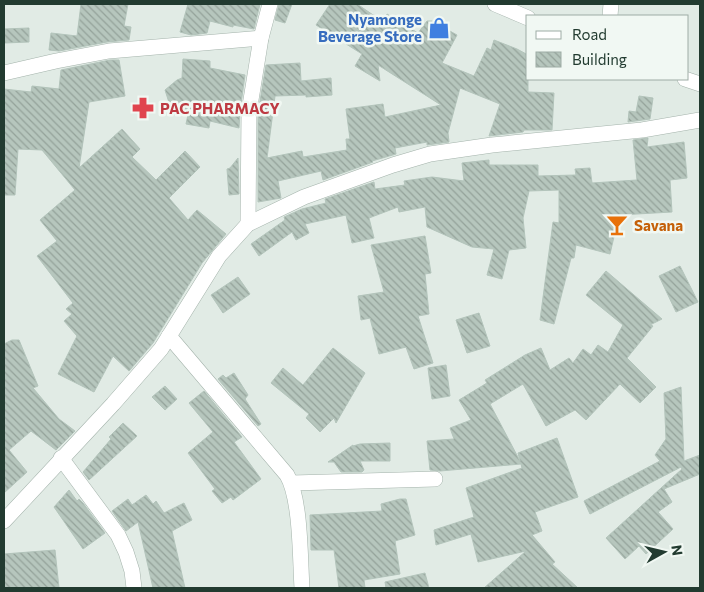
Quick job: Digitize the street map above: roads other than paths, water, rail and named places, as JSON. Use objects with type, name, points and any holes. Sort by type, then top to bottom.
[{"type":"street","points":[[248,224],[249,112],[261,38],[270,4]]},
{"type":"street","points":[[494,4],[526,17]]},
{"type":"street","points":[[4,72],[109,52],[261,38]]},
{"type":"street","points":[[4,521],[113,404],[161,349],[219,256],[248,224],[304,196],[430,154],[492,145],[642,130],[700,120]]},
{"type":"street","points":[[169,336],[292,483],[296,502],[302,588]]},
{"type":"street","points":[[61,458],[118,534],[132,571],[134,588]]},
{"type":"street","points":[[292,483],[435,479]]},
{"type":"place","name":"Nyamonge Beverage Store","points":[[439,28]]},
{"type":"place","name":"PAC PHARMACY","points":[[143,108]]},
{"type":"place","name":"Savana","points":[[617,225]]}]
